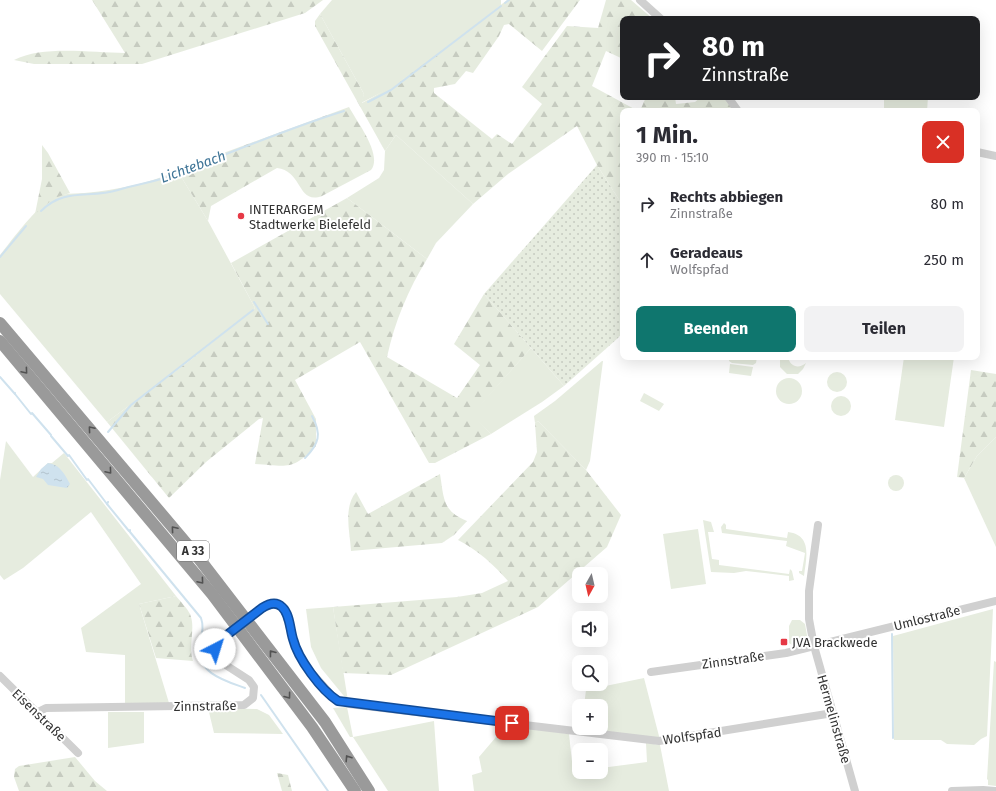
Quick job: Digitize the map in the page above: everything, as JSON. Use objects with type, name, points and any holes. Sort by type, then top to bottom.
[{"type":"highway","name":"A 33","points":[[0,323],[197,556],[325,722],[369,791]]},
{"type":"highway","name":"A 33","points":[[0,341],[212,594],[312,727],[355,791]]},
{"type":"street","points":[[640,0],[658,16]]},
{"type":"street","points":[[980,153],[996,156]]},
{"type":"street","points":[[814,646],[808,619],[808,604],[818,525]]},
{"type":"street","name":"Umlostraße","points":[[814,646],[996,602]]},
{"type":"street","name":"Zinnstraße","points":[[36,713],[46,708],[244,705],[253,698],[254,687],[249,680],[218,660],[215,649],[223,638],[262,608],[273,604],[282,607],[286,614],[296,650],[301,659],[325,690],[338,701],[455,716]]},
{"type":"street","name":"Zinnstraße","points":[[651,672],[771,655],[814,646]]},
{"type":"street","name":"Hermelinstraße","points":[[814,646],[855,791]]},
{"type":"street","name":"Eisenstraße","points":[[0,676],[78,753]]},
{"type":"street","name":"Wolfspfad","points":[[455,716],[659,741],[833,713]]},
{"type":"street","points":[[952,791],[995,791]]},
{"type":"green space","points":[[92,0],[323,0],[305,13],[142,64],[34,64],[14,60],[26,55],[53,51],[125,53]]},
{"type":"green space","points":[[332,0],[501,0],[501,5],[429,62],[388,89],[361,103],[364,94],[320,14]]},
{"type":"green space","points":[[507,0],[580,0],[542,51],[509,24],[504,25],[499,36],[473,73],[466,71],[455,84],[434,88],[434,93],[492,139],[497,134],[512,144],[542,104],[522,87],[567,26],[598,28],[606,0],[631,0],[650,16],[620,16],[620,58],[606,51],[592,86],[632,108],[620,108],[620,201],[597,165],[577,126],[508,174],[473,204],[396,135],[385,151],[315,26],[315,21],[320,14],[364,94],[362,103],[419,68]]},
{"type":"green space","points":[[645,100],[675,100],[676,104],[695,102],[697,100],[726,100],[733,108],[641,108]]},
{"type":"green space","points":[[884,100],[928,100],[927,108],[884,108]]},
{"type":"green space","points":[[349,107],[368,138],[374,156],[374,164],[371,170],[322,196],[314,198],[308,196],[291,175],[285,170],[277,168],[211,206],[208,221],[177,170]]},
{"type":"green space","points":[[396,135],[473,204],[436,243],[427,259],[347,198],[379,178],[384,170],[385,151]]},
{"type":"green space","points":[[42,145],[70,193],[54,198],[35,214],[42,179]]},
{"type":"green space","points":[[597,165],[620,201],[620,336],[618,338],[564,386],[484,294]]},
{"type":"green space","points":[[177,170],[208,221],[255,308],[188,362],[107,422],[0,294],[0,255],[33,214],[55,197],[60,195],[89,193],[126,187],[159,178]]},
{"type":"green space","points":[[347,198],[427,259],[403,306],[387,357],[457,398],[480,365],[454,344],[484,294],[531,348],[472,415],[491,434],[435,463],[429,463],[360,342],[295,380],[316,419],[316,446],[301,460],[282,466],[255,464],[263,418],[259,419],[206,462],[169,498],[107,422],[188,362],[255,308],[231,263]]},
{"type":"green space","points":[[531,348],[564,386],[542,402],[491,434],[471,415]]},
{"type":"green space","points":[[756,360],[756,363],[753,365],[732,363],[729,361]]},
{"type":"green space","points":[[780,360],[789,360],[795,366],[801,366],[806,363],[798,374],[787,374],[780,367]]},
{"type":"green space","points":[[904,360],[954,360],[944,427],[895,420]]},
{"type":"green space","points":[[602,361],[590,461],[586,470],[538,421],[535,423],[534,416],[555,401]]},
{"type":"green space","points":[[730,364],[753,367],[751,376],[729,373]]},
{"type":"green space","points":[[971,370],[996,374],[996,437],[977,456],[964,478],[957,477]]},
{"type":"green space","points":[[833,372],[841,372],[847,378],[847,386],[841,392],[833,392],[827,386],[827,378]]},
{"type":"green space","points":[[789,378],[799,381],[802,391],[799,401],[789,404],[779,401],[776,391],[779,381]]},
{"type":"green space","points":[[644,393],[664,404],[659,411],[640,401]]},
{"type":"green space","points":[[841,396],[848,399],[851,406],[848,413],[841,416],[834,413],[831,406],[834,399]]},
{"type":"green space","points":[[538,421],[586,470],[621,515],[607,547],[584,567],[572,567],[572,577],[538,607],[391,675],[343,673],[333,607],[457,597],[482,593],[508,581],[485,558],[458,540],[533,462],[537,452],[535,423]]},
{"type":"green space","points":[[996,437],[996,547],[964,478],[977,456]]},
{"type":"green space","points":[[6,441],[33,477],[48,463],[52,463],[64,453],[176,596],[139,604],[169,703],[125,704],[125,655],[86,652],[81,628],[141,584],[91,512],[23,568],[4,580],[0,575],[0,480]]},
{"type":"green space","points":[[440,474],[446,503],[453,513],[467,521],[454,535],[442,543],[351,551],[348,513],[352,498],[356,492],[368,514]]},
{"type":"green space","points":[[896,475],[902,477],[904,483],[902,489],[896,491],[890,489],[888,483],[890,477]]},
{"type":"green space","points":[[703,520],[711,522],[714,532],[708,532],[712,559],[719,560],[719,565],[789,574],[790,569],[794,580],[789,581],[789,576],[746,571],[734,573],[711,572]]},
{"type":"green space","points":[[724,523],[726,525],[726,529],[787,538],[788,532],[796,534],[805,543],[806,555],[804,576],[799,573],[799,571],[802,571],[805,553],[786,546],[787,541],[722,533],[721,527]]},
{"type":"green space","points":[[698,529],[706,584],[671,589],[663,534]]},
{"type":"green space","points":[[176,596],[189,612],[192,619],[191,649],[193,661],[156,658],[139,604]]},
{"type":"green space","points":[[333,607],[348,701],[321,668],[311,647],[306,609]]},
{"type":"green space","points":[[993,609],[987,736],[974,745],[947,744],[941,740],[894,740],[893,636]]},
{"type":"green space","points":[[792,620],[800,620],[805,624],[808,641],[805,644],[795,647],[789,643],[789,626]]},
{"type":"green space","points":[[994,661],[996,662],[996,786],[988,785],[987,779]]},
{"type":"green space","points":[[644,678],[660,740],[608,732],[608,699],[585,699],[586,691],[608,691],[608,685]]},
{"type":"green space","points":[[347,707],[353,737],[350,737],[333,708]]},
{"type":"green space","points":[[208,708],[257,709],[269,715],[283,734],[214,733]]},
{"type":"green space","points":[[108,712],[144,712],[144,743],[108,748]]},
{"type":"green space","points":[[434,721],[439,791],[388,791],[353,737]]},
{"type":"green space","points":[[499,724],[569,734],[572,779],[608,779],[608,767],[647,762],[646,743],[660,745],[669,791],[474,791],[472,775],[482,772],[479,757],[496,737]]},
{"type":"green space","points":[[75,757],[95,781],[107,791],[19,791],[14,777],[15,769],[19,766]]},
{"type":"green space","points":[[277,773],[288,775],[292,791],[282,791]]},
{"type":"water","points":[[48,463],[56,466],[64,473],[70,484],[67,488],[48,485],[43,479],[36,477],[41,469]]},
{"type":"waterway","name":"Lichtebach","points":[[505,3],[509,0]]},
{"type":"waterway","name":"Lichtebach","points":[[368,102],[391,90],[501,6]]},
{"type":"waterway","name":"Lichtebach","points":[[41,211],[50,204],[68,196],[107,193],[172,176],[282,132],[344,111]]},
{"type":"waterway","name":"Lichtebach","points":[[0,257],[26,226]]},
{"type":"waterway","points":[[254,302],[268,324]]},
{"type":"waterway","points":[[108,432],[131,405],[253,310]]},
{"type":"waterway","points":[[0,377],[15,394]]},
{"type":"waterway","points":[[15,393],[31,414]]},
{"type":"waterway","points":[[32,413],[51,435]]},
{"type":"waterway","points":[[305,458],[310,453],[318,438],[317,428],[312,416]]},
{"type":"waterway","points":[[51,436],[68,456]]},
{"type":"waterway","points":[[69,455],[87,480]]},
{"type":"waterway","points":[[88,479],[107,504]]},
{"type":"waterway","points":[[108,502],[107,504],[129,531]]},
{"type":"waterway","points":[[130,530],[130,532],[201,618],[202,629],[199,648],[200,657],[203,664],[214,675],[245,688]]},
{"type":"waterway","points":[[892,634],[893,738]]},
{"type":"waterway","points":[[261,695],[328,791]]},
{"type":"place","name":"INTERARGEM Stadtwerke Bielefeld","points":[[241,216]]},
{"type":"place","name":"JVA Brackwede","points":[[784,642]]},
{"type":"route","points":[[215,649],[218,642],[262,608],[268,604],[278,604],[282,607],[286,614],[296,650],[301,659],[325,690],[338,701],[349,704],[512,723]]}]
